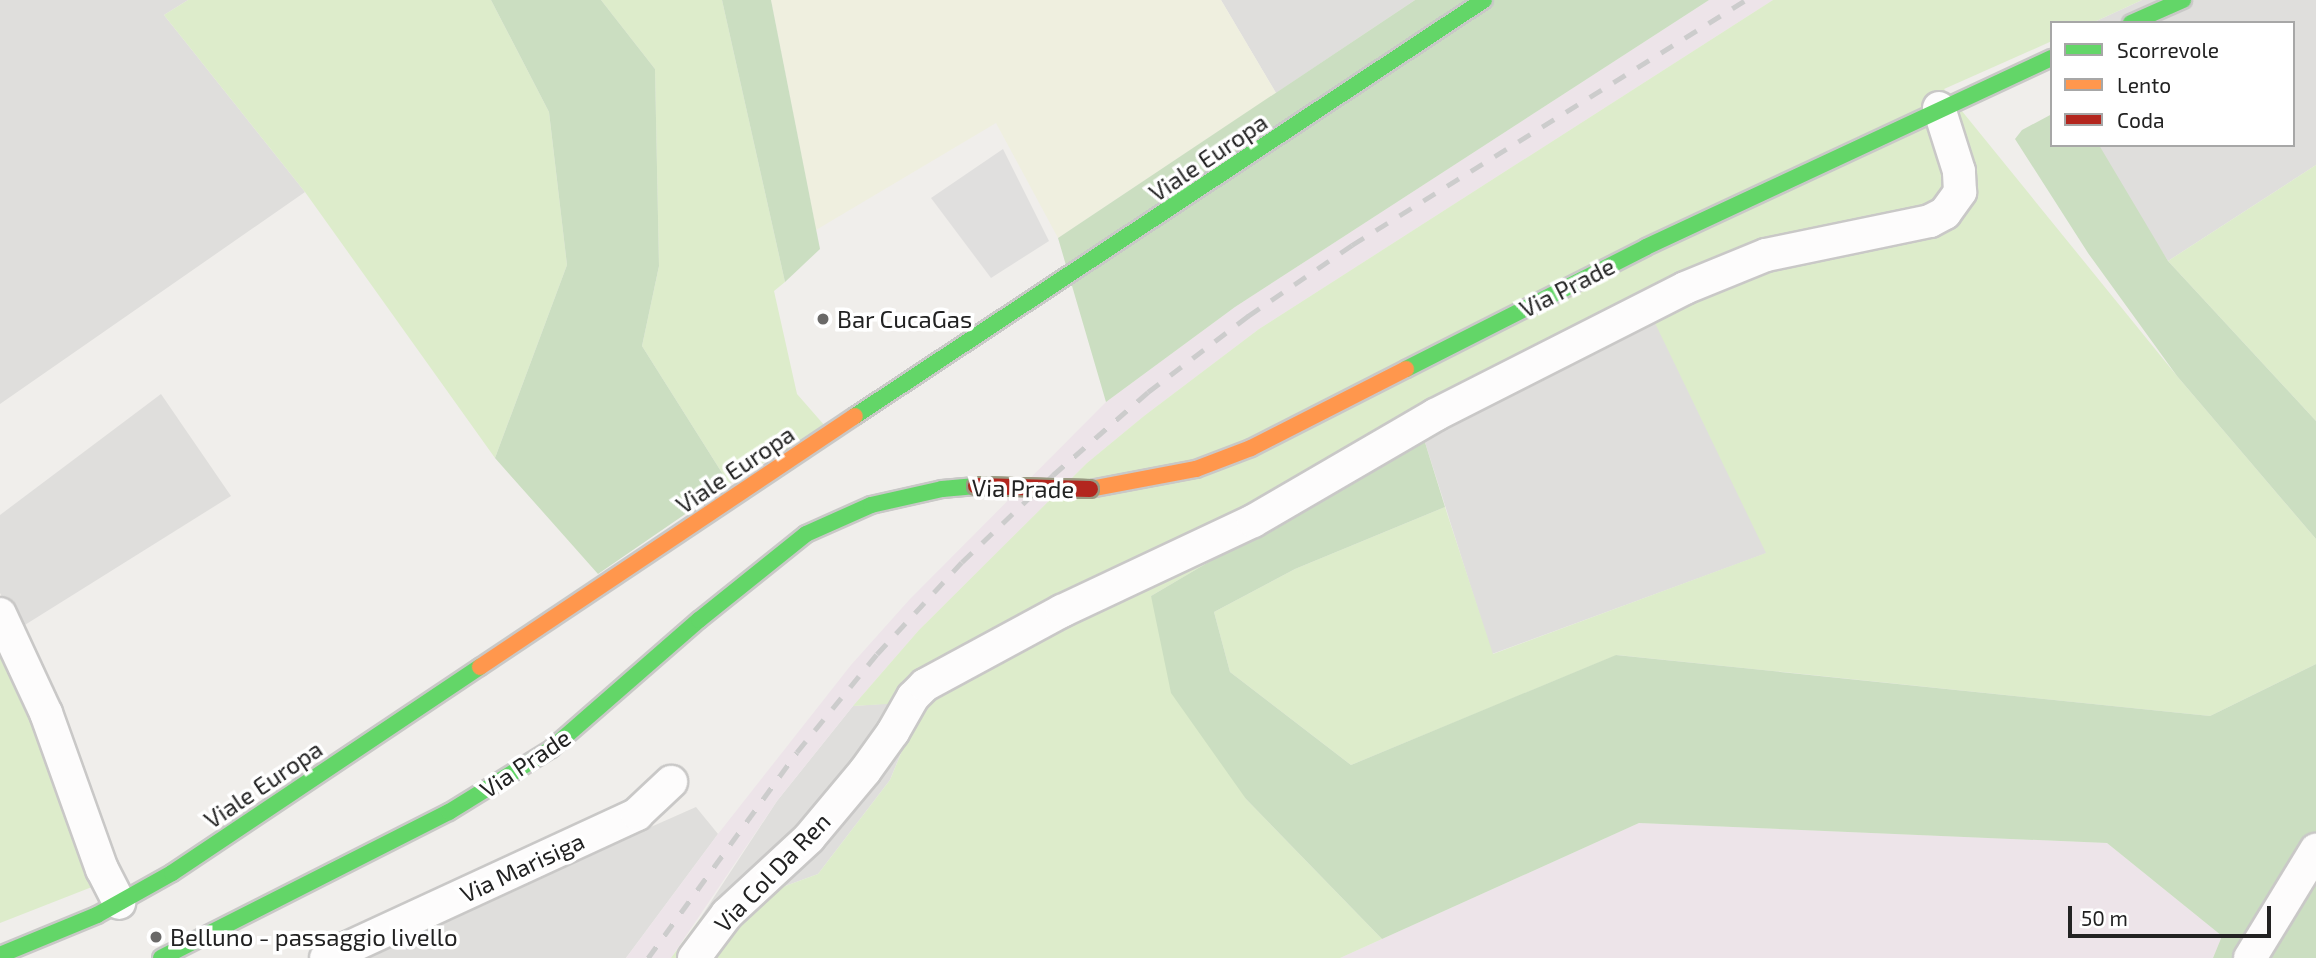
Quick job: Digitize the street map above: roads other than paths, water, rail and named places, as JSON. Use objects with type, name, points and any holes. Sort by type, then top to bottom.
[{"type":"main road","name":"Viale Europa","points":[[0,955],[47,937],[119,903],[172,873],[1005,315],[1191,196],[1484,0]]},
{"type":"main road","points":[[2136,21],[2183,0]]},
{"type":"main road","name":"Via Prade","points":[[161,958],[449,812],[540,756],[591,717],[709,611],[806,534],[871,505],[942,489],[976,486],[1090,489],[1196,469],[1251,448],[1646,247],[1939,108],[2050,59]]},
{"type":"street","name":"Via Col Da Ren","points":[[694,958],[727,914],[809,838],[851,788],[893,732],[913,697],[925,685],[1062,611],[1253,521],[1435,415],[1685,288],[1766,255],[1930,221],[1945,213],[1960,192],[1959,170],[1939,108]]},
{"type":"street","points":[[0,614],[46,713],[102,869],[119,903]]},
{"type":"street","name":"Via Marisiga","points":[[326,958],[637,814],[671,782]]},
{"type":"street","points":[[2250,958],[2316,850]]},
{"type":"railway","points":[[648,958],[797,752],[877,654],[962,562],[1053,475],[1148,392],[1248,316],[1352,245],[1745,0]]},
{"type":"place","name":"Bar CucaGas","points":[[823,319]]},
{"type":"place","name":"Belluno - passaggio livello","points":[[156,937]]}]
